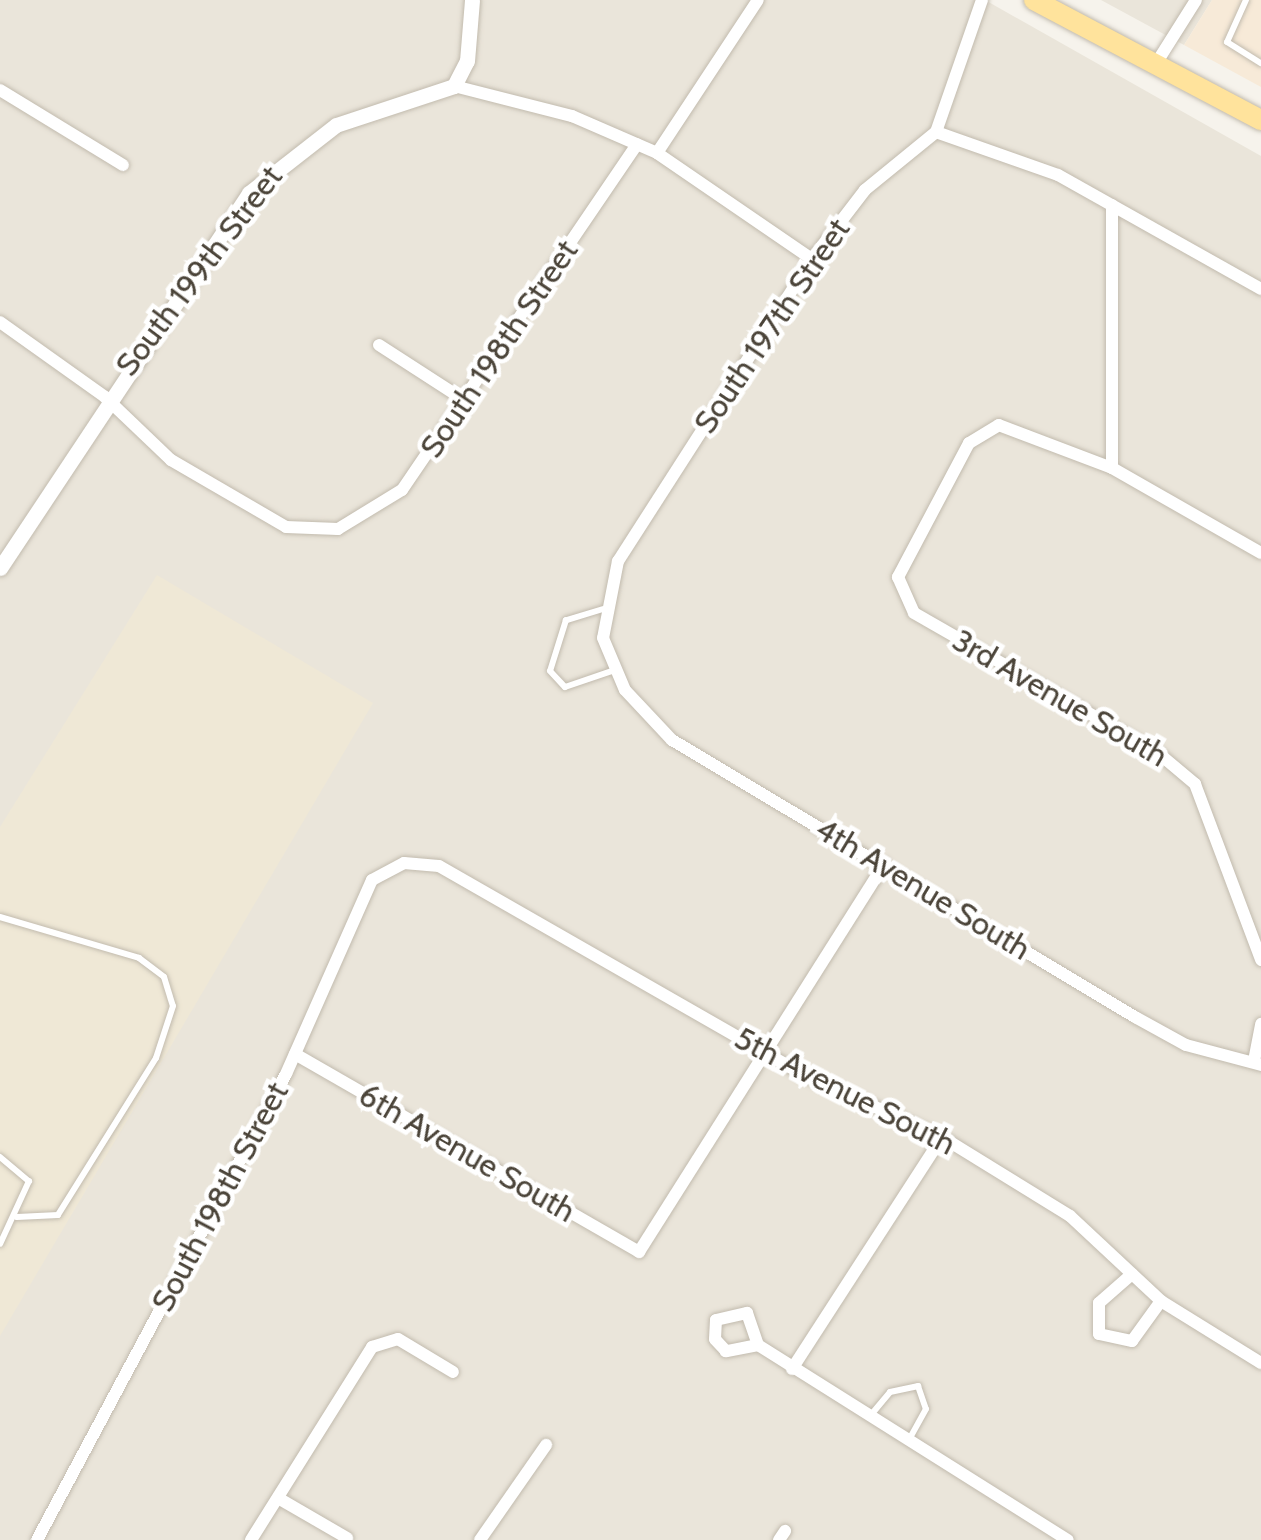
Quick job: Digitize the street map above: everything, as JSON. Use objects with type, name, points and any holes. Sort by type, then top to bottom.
[{"type":"main road","points":[[1034,0],[1261,120]]},
{"type":"street","points":[[472,0],[467,62],[454,86],[572,116],[656,153],[812,259]]},
{"type":"street","points":[[656,153],[758,0]]},
{"type":"street","points":[[982,0],[936,132],[1002,150],[1112,205],[1261,289]]},
{"type":"street","points":[[1157,62],[1196,0]]},
{"type":"street","name":"South 199th Street","points":[[0,568],[105,397],[276,164],[357,116],[454,86]]},
{"type":"street","points":[[0,90],[123,165]]},
{"type":"street","name":"South 197th Street","points":[[616,670],[603,609],[618,560],[812,259],[865,190],[936,132]]},
{"type":"street","name":"South 198th Street","points":[[105,397],[171,460],[241,504],[286,527],[338,530],[402,490],[468,402],[637,144]]},
{"type":"street","points":[[1112,205],[1112,468],[1261,553]]},
{"type":"street","points":[[0,322],[105,397]]},
{"type":"street","points":[[379,345],[468,402]]},
{"type":"street","name":"3rd Avenue South","points":[[1112,468],[1016,428],[999,425],[970,443],[910,541],[898,577],[914,614],[1178,767],[1206,802],[1261,960]]},
{"type":"street","name":"4th Avenue South","points":[[616,670],[645,719],[672,740],[1186,1045],[1258,1063]]},
{"type":"street","name":"South 198th Street","points":[[37,1540],[296,1054],[372,880],[404,863]]},
{"type":"street","name":"5th Avenue South","points":[[404,863],[439,866],[769,1055],[942,1138],[1070,1216],[1161,1301],[1261,1363]]},
{"type":"street","points":[[769,1055],[884,864]]},
{"type":"street","points":[[1258,1063],[1261,1024]]},
{"type":"street","name":"6th Avenue South","points":[[296,1054],[639,1252],[769,1055]]},
{"type":"street","points":[[792,1369],[942,1138]]},
{"type":"street","points":[[1132,1274],[1099,1303],[1100,1334],[1132,1341],[1161,1301]]},
{"type":"street","points":[[251,1540],[361,1359],[384,1338],[411,1343],[453,1372]]},
{"type":"street","points":[[758,1345],[1052,1536],[1068,1540]]},
{"type":"street","points":[[480,1540],[546,1445]]},
{"type":"street","points":[[278,1498],[347,1538]]},
{"type":"lane","points":[[1246,0],[1227,42],[1261,63]]},
{"type":"lane","points":[[603,609],[566,620],[550,670],[565,687],[616,670]]},
{"type":"lane","points":[[0,917],[139,958],[164,977],[172,1006],[156,1058],[58,1215],[17,1218]]},
{"type":"lane","points":[[0,1157],[29,1181],[17,1218],[0,1244]]},
{"type":"lane","points":[[870,1417],[890,1392],[918,1386],[926,1409],[908,1441]]},
{"type":"shaded area","points":[[0,0],[985,0],[1261,156],[1261,1540],[0,1540]]},
{"type":"shaded area","points":[[1101,0],[1212,0],[1184,45]]},
{"type":"shaded area","points":[[1212,0],[1261,0],[1261,87],[1184,45]]},
{"type":"shaded area","points":[[157,575],[373,703],[0,1336],[0,827]]}]
